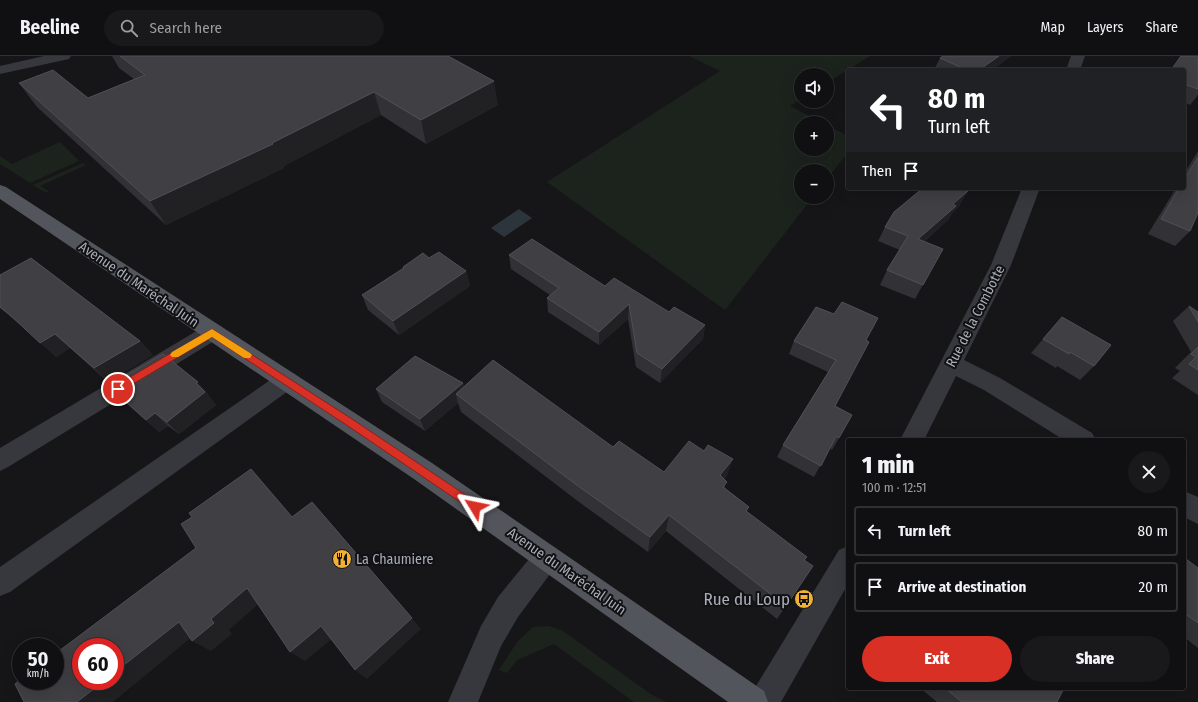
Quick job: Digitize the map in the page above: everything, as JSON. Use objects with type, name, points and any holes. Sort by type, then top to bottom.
[{"type":"main road","name":"Avenue du Maréchal Juin","points":[[1,193],[423,471],[753,702]]},
{"type":"street","points":[[0,70],[64,56]]},
{"type":"street","points":[[1074,68],[1078,56]]},
{"type":"street","name":"Rue de la Combotte","points":[[913,438],[1002,265],[1030,190]]},
{"type":"street","points":[[0,460],[212,332]]},
{"type":"street","points":[[952,364],[992,384],[1081,438]]},
{"type":"street","points":[[0,583],[286,380]]},
{"type":"street","points":[[1186,503],[1198,512]]},
{"type":"street","points":[[463,702],[491,636],[508,607],[547,557]]},
{"type":"street","points":[[764,702],[846,562]]},
{"type":"shaded area","points":[[689,56],[870,56],[851,68],[846,68],[846,71],[834,79],[834,68],[794,68],[794,103],[790,106],[809,116],[794,116],[794,156],[834,156],[834,129],[846,135],[846,155],[834,170],[834,164],[794,164],[794,204],[808,204],[725,310],[547,182],[720,71]]},
{"type":"shaded area","points":[[60,142],[79,161],[30,183],[0,164],[0,156],[12,164]]},
{"type":"shaded area","points":[[83,163],[86,165],[40,186],[50,192],[45,192],[33,185]]},
{"type":"shaded area","points":[[519,209],[532,218],[504,237],[491,228]]},
{"type":"shaded area","points":[[549,626],[563,631],[652,695],[667,702],[634,702],[554,644],[517,660],[507,673],[499,670],[517,642],[533,627]]},
{"type":"building","points":[[120,56],[448,56],[494,81],[421,120],[374,92],[272,143],[273,144],[150,201],[19,83],[53,70],[88,98],[145,75]]},
{"type":"building","points":[[943,56],[999,56],[982,68],[962,68],[940,58]]},
{"type":"building","points":[[1181,56],[1198,56],[1198,89],[1186,85],[1186,68],[1172,68]]},
{"type":"building","points":[[1198,157],[1198,213],[1190,231],[1161,219],[1178,190],[1186,190],[1186,177]]},
{"type":"building","points":[[921,190],[968,191],[953,204],[956,206],[918,239],[943,249],[923,285],[887,270],[908,236],[885,227],[894,212]]},
{"type":"building","points":[[532,239],[605,286],[614,278],[669,312],[674,307],[705,325],[662,369],[637,353],[629,304],[599,332],[547,298],[559,288],[509,255]]},
{"type":"building","points":[[439,252],[466,271],[393,321],[362,295],[404,268],[403,267],[423,253],[429,258]]},
{"type":"building","points":[[31,258],[140,341],[94,368],[55,334],[40,343],[0,307],[0,275]]},
{"type":"building","points":[[842,302],[878,318],[866,340],[869,342],[835,406],[852,415],[839,438],[836,436],[821,466],[783,445],[836,360],[794,341],[816,307],[834,314]]},
{"type":"building","points":[[1189,306],[1198,312],[1198,322]]},
{"type":"building","points":[[1062,317],[1111,345],[1094,366],[1043,339]]},
{"type":"building","points":[[1198,347],[1198,370],[1189,364],[1196,357],[1191,354]]},
{"type":"building","points":[[163,354],[198,382],[196,383],[205,392],[167,422],[155,413],[146,420],[108,386]]},
{"type":"building","points":[[415,356],[463,383],[420,419],[376,389]]},
{"type":"building","points":[[493,360],[613,447],[619,441],[664,472],[689,441],[704,451],[708,445],[733,459],[720,475],[727,482],[723,487],[749,507],[746,511],[807,557],[804,560],[813,566],[786,606],[669,515],[650,537],[578,486],[456,394]]},
{"type":"building","points":[[251,469],[292,517],[312,502],[412,618],[355,670],[321,626],[290,652],[247,588],[211,619],[214,623],[192,641],[179,622],[124,665],[124,638],[76,638],[196,548],[181,524],[192,517],[189,513]]},
{"type":"building","points":[[1186,559],[1198,568],[1198,623],[1186,614]]},
{"type":"building","points":[[72,641],[72,690],[92,690],[77,702],[24,702],[18,690],[64,690],[64,647]]},
{"type":"building","points":[[947,690],[1063,690],[1057,702],[962,702]]},
{"type":"slow traffic","points":[[175,355],[212,332],[247,355]]},
{"type":"place","name":"La Chaumiere","points":[[342,559]]},
{"type":"place","name":"Rue du Loup","points":[[804,599]]},
{"type":"route","points":[[118,389],[212,332],[348,421],[475,507]]}]
